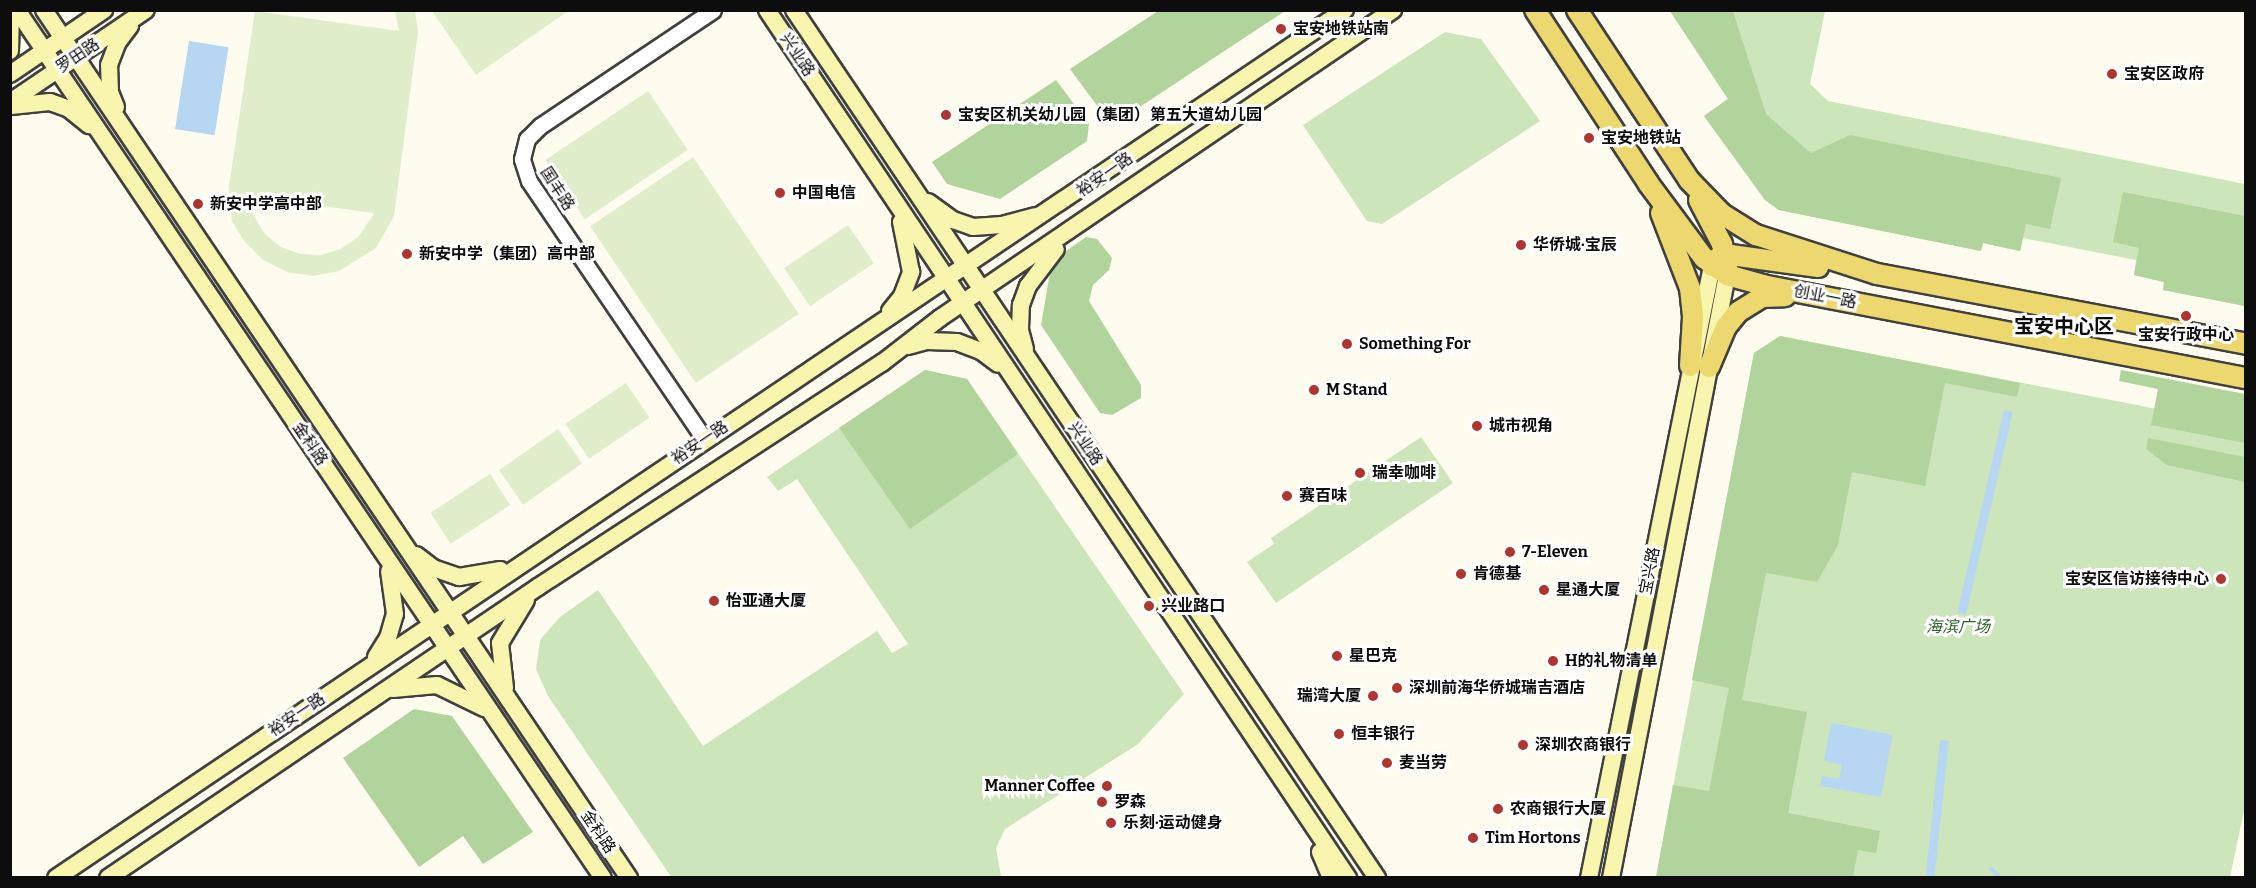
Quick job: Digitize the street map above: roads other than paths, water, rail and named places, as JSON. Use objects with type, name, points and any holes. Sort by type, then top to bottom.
[{"type":"main road","points":[[10,51],[11,10]]},
{"type":"main road","name":"金科路","points":[[17,10],[603,878]]},
{"type":"main road","name":"金科路","points":[[45,10],[464,636],[629,878]]},
{"type":"main road","name":"罗田路","points":[[10,74],[104,10]]},
{"type":"main road","name":"兴业路","points":[[767,10],[1348,878]]},
{"type":"main road","name":"兴业路","points":[[794,10],[965,268],[1377,878]]},
{"type":"main road","name":"裕安一路","points":[[56,878],[517,564],[1061,205],[1345,10]]},
{"type":"main road","name":"裕安一路","points":[[108,878],[464,636],[882,363],[963,303],[1073,231],[1393,10]]},
{"type":"main road","name":"创业一路","points":[[1577,10],[1689,180],[1722,214],[1756,235],[1877,274],[2246,344]]},
{"type":"main road","points":[[129,135],[110,92],[108,70],[118,42],[143,12]]},
{"type":"main road","name":"罗田路","points":[[10,102],[143,12]]},
{"type":"main road","points":[[1535,14],[1648,183],[1722,265],[1877,274]]},
{"type":"main road","points":[[10,106],[34,101],[60,105],[80,117],[107,143]]},
{"type":"main road","points":[[900,170],[938,211],[973,227],[1002,225],[1061,205]]},
{"type":"main road","points":[[1689,180],[1722,265]]},
{"type":"main road","points":[[864,334],[893,308],[908,285],[911,272],[906,234],[883,183]]},
{"type":"main road","points":[[1648,183],[1690,288],[1700,366]]},
{"type":"main road","points":[[1029,362],[1020,330],[1024,297],[1040,268],[1073,231]]},
{"type":"main road","name":"创业一路","points":[[1722,265],[1813,295],[2246,378]]},
{"type":"main road","name":"宝兴路","points":[[1589,878],[1722,265]]},
{"type":"main road","points":[[1700,366],[1726,327],[1746,305],[1772,296],[1813,295]]},
{"type":"main road","points":[[882,363],[909,346],[945,340],[981,351],[1012,376]]},
{"type":"main road","name":"宝兴路","points":[[1611,878],[1700,366]]},
{"type":"main road","points":[[401,542],[433,568],[459,577],[483,576],[517,564]]},
{"type":"main road","points":[[368,667],[382,648],[395,614],[394,589],[381,551]]},
{"type":"main road","points":[[508,701],[499,665],[500,643],[510,621],[538,587]]},
{"type":"main road","points":[[383,691],[437,685],[489,711]]},
{"type":"main road","points":[[1305,815],[1331,878]]},
{"type":"main road","points":[[1361,853],[1389,878]]},
{"type":"street","name":"国丰路","points":[[705,440],[529,181],[522,159],[524,145],[540,126],[712,10]]},
{"type":"water","points":[[189,41],[229,47],[215,135],[175,129]]},
{"type":"water","points":[[2004,410],[2013,412],[1966,615],[1957,613]]},
{"type":"water","points":[[1831,723],[1893,735],[1881,797],[1820,786],[1822,776],[1839,779],[1842,765],[1824,761]]},
{"type":"water","points":[[1940,740],[1949,741],[1935,878],[1925,878]]},
{"type":"waterway","points":[[1991,869],[2001,878]]},
{"type":"place","name":"宝安地铁站南","points":[[1281,29]]},
{"type":"place","name":"宝安区政府","points":[[2112,74]]},
{"type":"place","name":"宝安区机关幼儿园（集团）第五大道幼儿园","points":[[946,115]]},
{"type":"place","name":"宝安地铁站","points":[[1589,138]]},
{"type":"place","name":"中国电信","points":[[780,193]]},
{"type":"place","name":"新安中学高中部","points":[[198,204]]},
{"type":"place","name":"华侨城·宝辰","points":[[1521,245]]},
{"type":"place","name":"新安中学（集团）高中部","points":[[407,254]]},
{"type":"place","name":"宝安行政中心","points":[[2186,316]]},
{"type":"place","name":"Something For","points":[[1347,344]]},
{"type":"place","name":"M Stand","points":[[1314,390]]},
{"type":"place","name":"城市视角","points":[[1477,426]]},
{"type":"place","name":"瑞幸咖啡","points":[[1360,473]]},
{"type":"place","name":"赛百味","points":[[1287,496]]},
{"type":"place","name":"7-Eleven","points":[[1510,552]]},
{"type":"place","name":"肯德基","points":[[1461,574]]},
{"type":"place","name":"宝安区信访接待中心","points":[[2221,579]]},
{"type":"place","name":"星通大厦","points":[[1544,590]]},
{"type":"place","name":"怡亚通大厦","points":[[714,601]]},
{"type":"place","name":"兴业路口","points":[[1149,606]]},
{"type":"place","name":"星巴克","points":[[1337,656]]},
{"type":"place","name":"H的礼物清单","points":[[1553,661]]},
{"type":"place","name":"深圳前海华侨城瑞吉酒店","points":[[1397,688]]},
{"type":"place","name":"瑞湾大厦","points":[[1373,696]]},
{"type":"place","name":"恒丰银行","points":[[1339,734]]},
{"type":"place","name":"深圳农商银行","points":[[1523,745]]},
{"type":"place","name":"麦当劳","points":[[1387,763]]},
{"type":"place","name":"Manner Coffee","points":[[1107,786]]},
{"type":"place","name":"罗森","points":[[1102,802]]},
{"type":"place","name":"农商银行大厦","points":[[1498,809]]},
{"type":"place","name":"乐刻·运动健身","points":[[1111,823]]},
{"type":"place","name":"Tim Hortons","points":[[1473,838]]},
{"type":"district","name":"宝安中心区","points":[[2064,326]]},
{"type":"park label","name":"海滨广场","points":[[1958,627]]}]
